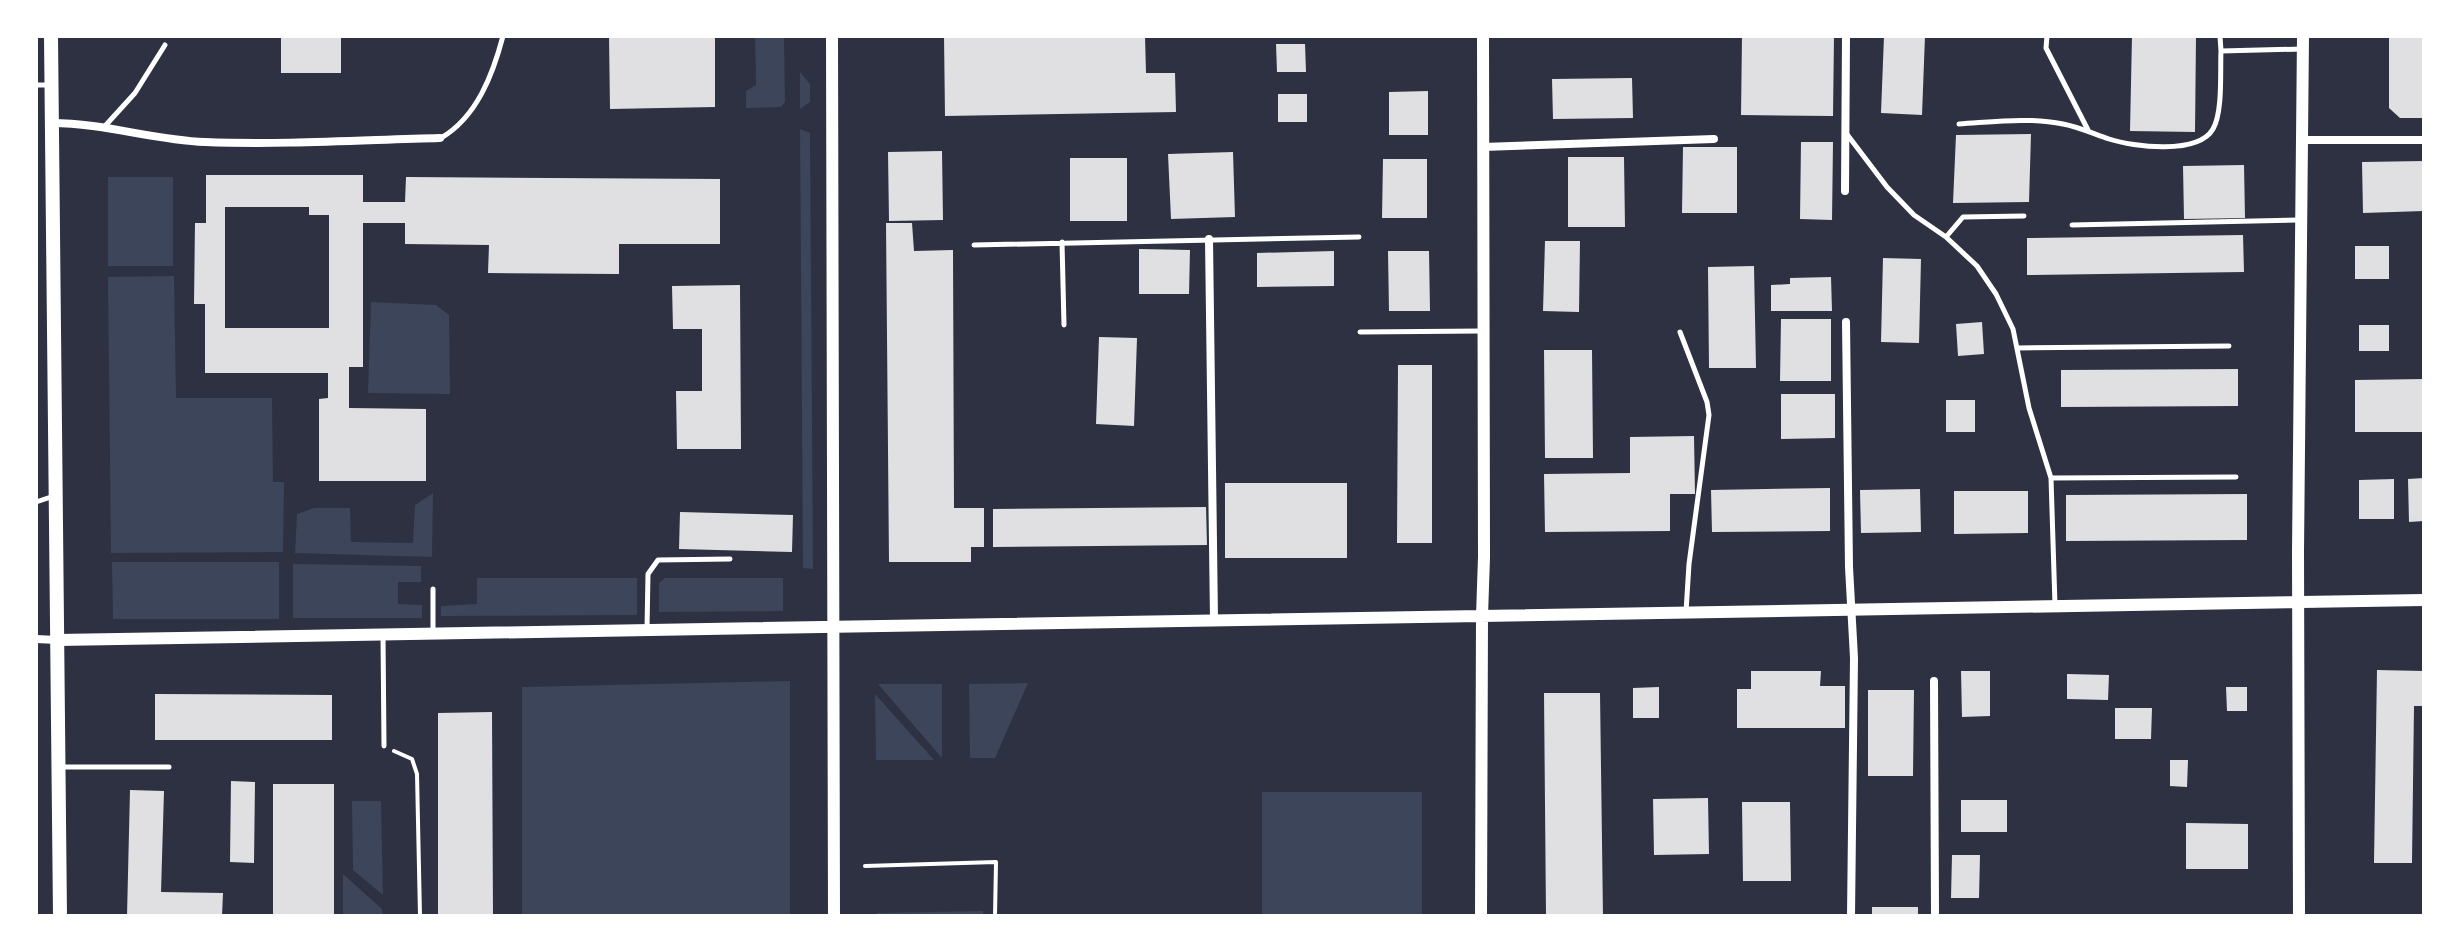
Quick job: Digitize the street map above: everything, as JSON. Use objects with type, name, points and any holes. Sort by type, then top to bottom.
[{"type":"main road","points":[[51,36],[44,85],[52,123],[60,916]]},
{"type":"street","points":[[832,36],[834,916]]},
{"type":"street","points":[[1481,916],[1483,36]]},
{"type":"street","points":[[1845,191],[1846,36]]},
{"type":"street","points":[[2299,916],[2298,602],[2303,42]]},
{"type":"street","points":[[52,123],[105,126],[161,139],[205,142],[440,138]]},
{"type":"street","points":[[1483,147],[1714,139]]},
{"type":"street","points":[[2301,140],[2424,140]]},
{"type":"street","points":[[1209,239],[1214,620]]},
{"type":"street","points":[[1846,322],[1850,610],[1854,658],[1851,916]]},
{"type":"street","points":[[36,639],[2424,600]]},
{"type":"street","points":[[1934,681],[1935,916]]},
{"type":"lane","points":[[440,138],[460,124],[477,102],[493,68],[503,36]]},
{"type":"lane","points":[[2047,36],[2046,48],[2089,131]]},
{"type":"lane","points":[[1959,124],[2029,120],[2063,124],[2108,139],[2147,146],[2188,145],[2207,137],[2218,118],[2220,36]]},
{"type":"lane","points":[[2221,51],[2303,42]]},
{"type":"lane","points":[[105,126],[135,93],[165,45]]},
{"type":"lane","points":[[1845,132],[1914,215],[1946,237],[1977,266],[1996,294],[2013,329],[2029,408],[2051,478],[2055,606]]},
{"type":"lane","points":[[1946,237],[1963,217],[2024,216]]},
{"type":"lane","points":[[2072,225],[2300,220]]},
{"type":"lane","points":[[974,245],[1359,237]]},
{"type":"lane","points":[[1062,242],[1064,325]]},
{"type":"lane","points":[[1360,332],[1483,331]]},
{"type":"lane","points":[[1680,332],[1709,415],[1689,564],[1686,613]]},
{"type":"lane","points":[[2017,348],[2229,346]]},
{"type":"lane","points":[[2051,478],[2236,477]]},
{"type":"lane","points":[[36,502],[57,495]]},
{"type":"lane","points":[[647,630],[648,574],[658,560],[730,559]]},
{"type":"lane","points":[[433,589],[433,634]]},
{"type":"lane","points":[[383,634],[384,746]]},
{"type":"lane","points":[[59,767],[169,767]]},
{"type":"path","points":[[384,746],[412,759],[417,774],[420,916]]},
{"type":"path","points":[[865,866],[996,862],[995,916]]},
{"type":"shaded area","points":[[755,36],[784,36],[785,102],[781,107],[746,108],[746,91],[756,85]]},
{"type":"shaded area","points":[[800,72],[810,84],[810,102],[800,109]]},
{"type":"shaded area","points":[[800,129],[810,133],[813,569],[803,568]]},
{"type":"shaded area","points":[[108,177],[173,177],[173,266],[108,266]]},
{"type":"shaded area","points":[[174,276],[176,398],[272,398],[273,482],[284,482],[283,552],[111,553],[108,277]]},
{"type":"shaded area","points":[[371,302],[436,305],[449,315],[450,394],[368,393]]},
{"type":"shaded area","points":[[433,493],[432,557],[295,553],[297,514],[314,508],[350,508],[351,542],[413,543],[415,505]]},
{"type":"shaded area","points":[[112,562],[279,562],[279,619],[113,619]]},
{"type":"shaded area","points":[[293,564],[421,566],[421,582],[398,582],[398,604],[422,605],[422,618],[293,618]]},
{"type":"shaded area","points":[[477,578],[637,578],[637,615],[441,616],[441,606],[477,604]]},
{"type":"shaded area","points":[[665,578],[783,578],[783,611],[659,612],[659,583]]},
{"type":"shaded area","points":[[790,681],[790,916],[522,916],[522,687]]},
{"type":"shaded area","points":[[1028,683],[995,758],[970,758],[969,684]]},
{"type":"shaded area","points":[[878,684],[942,684],[942,758]]},
{"type":"shaded area","points":[[875,694],[934,760],[876,760]]},
{"type":"shaded area","points":[[1262,792],[1422,792],[1422,916],[1262,916]]},
{"type":"shaded area","points":[[352,801],[381,801],[383,895],[353,870]]},
{"type":"shaded area","points":[[343,874],[382,909],[383,916],[343,916]]},
{"type":"shaded area","points":[[983,911],[983,916],[877,916],[877,913]]},
{"type":"building","points":[[281,36],[341,36],[341,73],[281,73]]},
{"type":"building","points":[[609,36],[715,36],[715,107],[610,109]]},
{"type":"building","points":[[944,36],[1145,36],[1146,73],[1175,73],[1176,112],[945,116]]},
{"type":"building","points":[[1742,36],[1834,36],[1833,116],[1741,115]]},
{"type":"building","points":[[1884,36],[1925,36],[1922,115],[1881,113]]},
{"type":"building","points":[[2132,36],[2196,36],[2195,132],[2130,131]]},
{"type":"building","points":[[2389,36],[2424,36],[2424,118],[2400,118],[2389,108]]},
{"type":"building","points":[[1276,44],[1305,44],[1306,72],[1277,72]]},
{"type":"building","points":[[1632,78],[1633,118],[1553,119],[1552,79]]},
{"type":"building","points":[[1428,91],[1428,135],[1389,135],[1389,92]]},
{"type":"building","points":[[1278,94],[1307,94],[1307,122],[1278,122]]},
{"type":"building","points":[[2031,134],[2029,202],[1953,203],[1956,135]]},
{"type":"building","points":[[1801,142],[1833,142],[1832,220],[1800,219]]},
{"type":"building","points":[[1683,147],[1737,147],[1737,213],[1682,213]]},
{"type":"building","points":[[942,151],[943,220],[889,221],[888,152]]},
{"type":"building","points":[[1233,152],[1235,217],[1171,219],[1168,154]]},
{"type":"building","points":[[1568,157],[1624,157],[1625,227],[1568,227]]},
{"type":"building","points":[[1070,158],[1127,158],[1127,221],[1070,221]]},
{"type":"building","points":[[1383,159],[1427,159],[1427,218],[1382,218]]},
{"type":"building","points":[[2424,161],[2424,211],[2363,213],[2362,162]]},
{"type":"building","points":[[2244,165],[2245,218],[2184,219],[2183,166]]},
{"type":"building","points":[[206,175],[363,175],[363,202],[405,202],[406,177],[720,179],[720,244],[619,244],[619,274],[488,273],[489,245],[405,244],[405,223],[363,223],[363,367],[349,367],[349,408],[426,409],[426,481],[319,481],[319,399],[328,398],[328,373],[205,373],[205,304],[194,304],[195,223],[206,223]],"holes":[[[225,207],[309,207],[309,215],[329,215],[329,328],[225,328]]]},
{"type":"building","points":[[886,223],[912,223],[914,251],[953,250],[954,508],[984,508],[984,547],[971,547],[971,562],[889,562]]},
{"type":"building","points":[[2243,235],[2244,272],[2027,275],[2027,238]]},
{"type":"building","points":[[1545,241],[1580,241],[1579,312],[1543,311]]},
{"type":"building","points":[[2355,246],[2389,246],[2389,279],[2355,279]]},
{"type":"building","points":[[1139,249],[1190,250],[1189,294],[1139,294]]},
{"type":"building","points":[[1334,251],[1334,286],[1257,287],[1257,253]]},
{"type":"building","points":[[1388,251],[1429,251],[1430,311],[1389,311]]},
{"type":"building","points":[[1883,258],[1921,259],[1919,343],[1881,342]]},
{"type":"building","points":[[1754,266],[1756,368],[1709,368],[1708,267]]},
{"type":"building","points":[[1831,277],[1832,311],[1771,311],[1771,285],[1790,284],[1790,278]]},
{"type":"building","points":[[740,285],[741,449],[677,449],[676,391],[702,391],[702,329],[673,329],[672,286]]},
{"type":"building","points":[[1781,319],[1831,319],[1831,381],[1780,381]]},
{"type":"building","points":[[1982,322],[1984,354],[1958,356],[1956,324]]},
{"type":"building","points":[[2359,325],[2389,325],[2389,351],[2359,351]]},
{"type":"building","points":[[1099,337],[1137,338],[1134,426],[1096,424]]},
{"type":"building","points":[[1544,350],[1592,350],[1593,458],[1545,458]]},
{"type":"building","points":[[1398,365],[1432,365],[1432,543],[1397,543]]},
{"type":"building","points":[[2238,369],[2238,406],[2061,407],[2061,370]]},
{"type":"building","points":[[2424,379],[2424,432],[2355,432],[2355,380]]},
{"type":"building","points":[[1781,394],[1835,394],[1835,438],[1781,439]]},
{"type":"building","points":[[1946,400],[1975,400],[1975,432],[1946,432]]},
{"type":"building","points":[[1694,436],[1695,494],[1670,494],[1670,531],[1545,532],[1544,474],[1630,473],[1630,437]]},
{"type":"building","points":[[2424,478],[2424,521],[2409,522],[2408,479]]},
{"type":"building","points":[[2394,479],[2394,519],[2359,519],[2359,480]]},
{"type":"building","points":[[1225,483],[1347,483],[1347,558],[1225,558]]},
{"type":"building","points":[[1830,488],[1830,531],[1712,532],[1711,490]]},
{"type":"building","points":[[1920,489],[1921,532],[1861,533],[1860,490]]},
{"type":"building","points":[[1954,491],[2028,491],[2028,533],[1954,534]]},
{"type":"building","points":[[2247,494],[2247,540],[2066,541],[2066,495]]},
{"type":"building","points":[[1206,507],[1207,545],[993,547],[993,509]]},
{"type":"building","points":[[680,512],[793,515],[792,552],[679,549]]},
{"type":"building","points":[[2377,670],[2424,671],[2424,706],[2414,706],[2412,863],[2374,863]]},
{"type":"building","points":[[1751,671],[1821,671],[1820,686],[1845,686],[1845,728],[1737,728],[1737,689],[1751,689]]},
{"type":"building","points":[[1961,671],[1990,671],[1990,716],[1962,717]]},
{"type":"building","points":[[2067,674],[2109,675],[2108,700],[2067,699]]},
{"type":"building","points":[[1659,687],[1659,718],[1633,718],[1633,688]]},
{"type":"building","points":[[2226,687],[2247,687],[2247,711],[2227,711]]},
{"type":"building","points":[[1868,690],[1914,690],[1913,776],[1868,776]]},
{"type":"building","points":[[1544,693],[1600,693],[1603,916],[1546,916]]},
{"type":"building","points":[[155,694],[332,695],[332,740],[155,740]]},
{"type":"building","points":[[2115,708],[2152,708],[2151,739],[2115,739]]},
{"type":"building","points":[[492,712],[493,916],[438,916],[438,713]]},
{"type":"building","points":[[2170,760],[2188,760],[2187,787],[2170,786]]},
{"type":"building","points":[[231,781],[255,782],[254,863],[230,862]]},
{"type":"building","points":[[273,784],[334,784],[334,916],[273,916]]},
{"type":"building","points":[[130,790],[164,791],[161,892],[223,893],[222,916],[127,916]]},
{"type":"building","points":[[1708,798],[1709,854],[1654,855],[1653,799]]},
{"type":"building","points":[[1961,800],[2007,800],[2007,832],[1961,832]]},
{"type":"building","points":[[1742,802],[1790,802],[1791,881],[1743,881]]},
{"type":"building","points":[[2186,823],[2248,824],[2248,869],[2186,869]]},
{"type":"building","points":[[1952,855],[1980,855],[1979,898],[1951,898]]},
{"type":"building","points":[[1872,907],[1918,907],[1918,916],[1872,916]]}]
